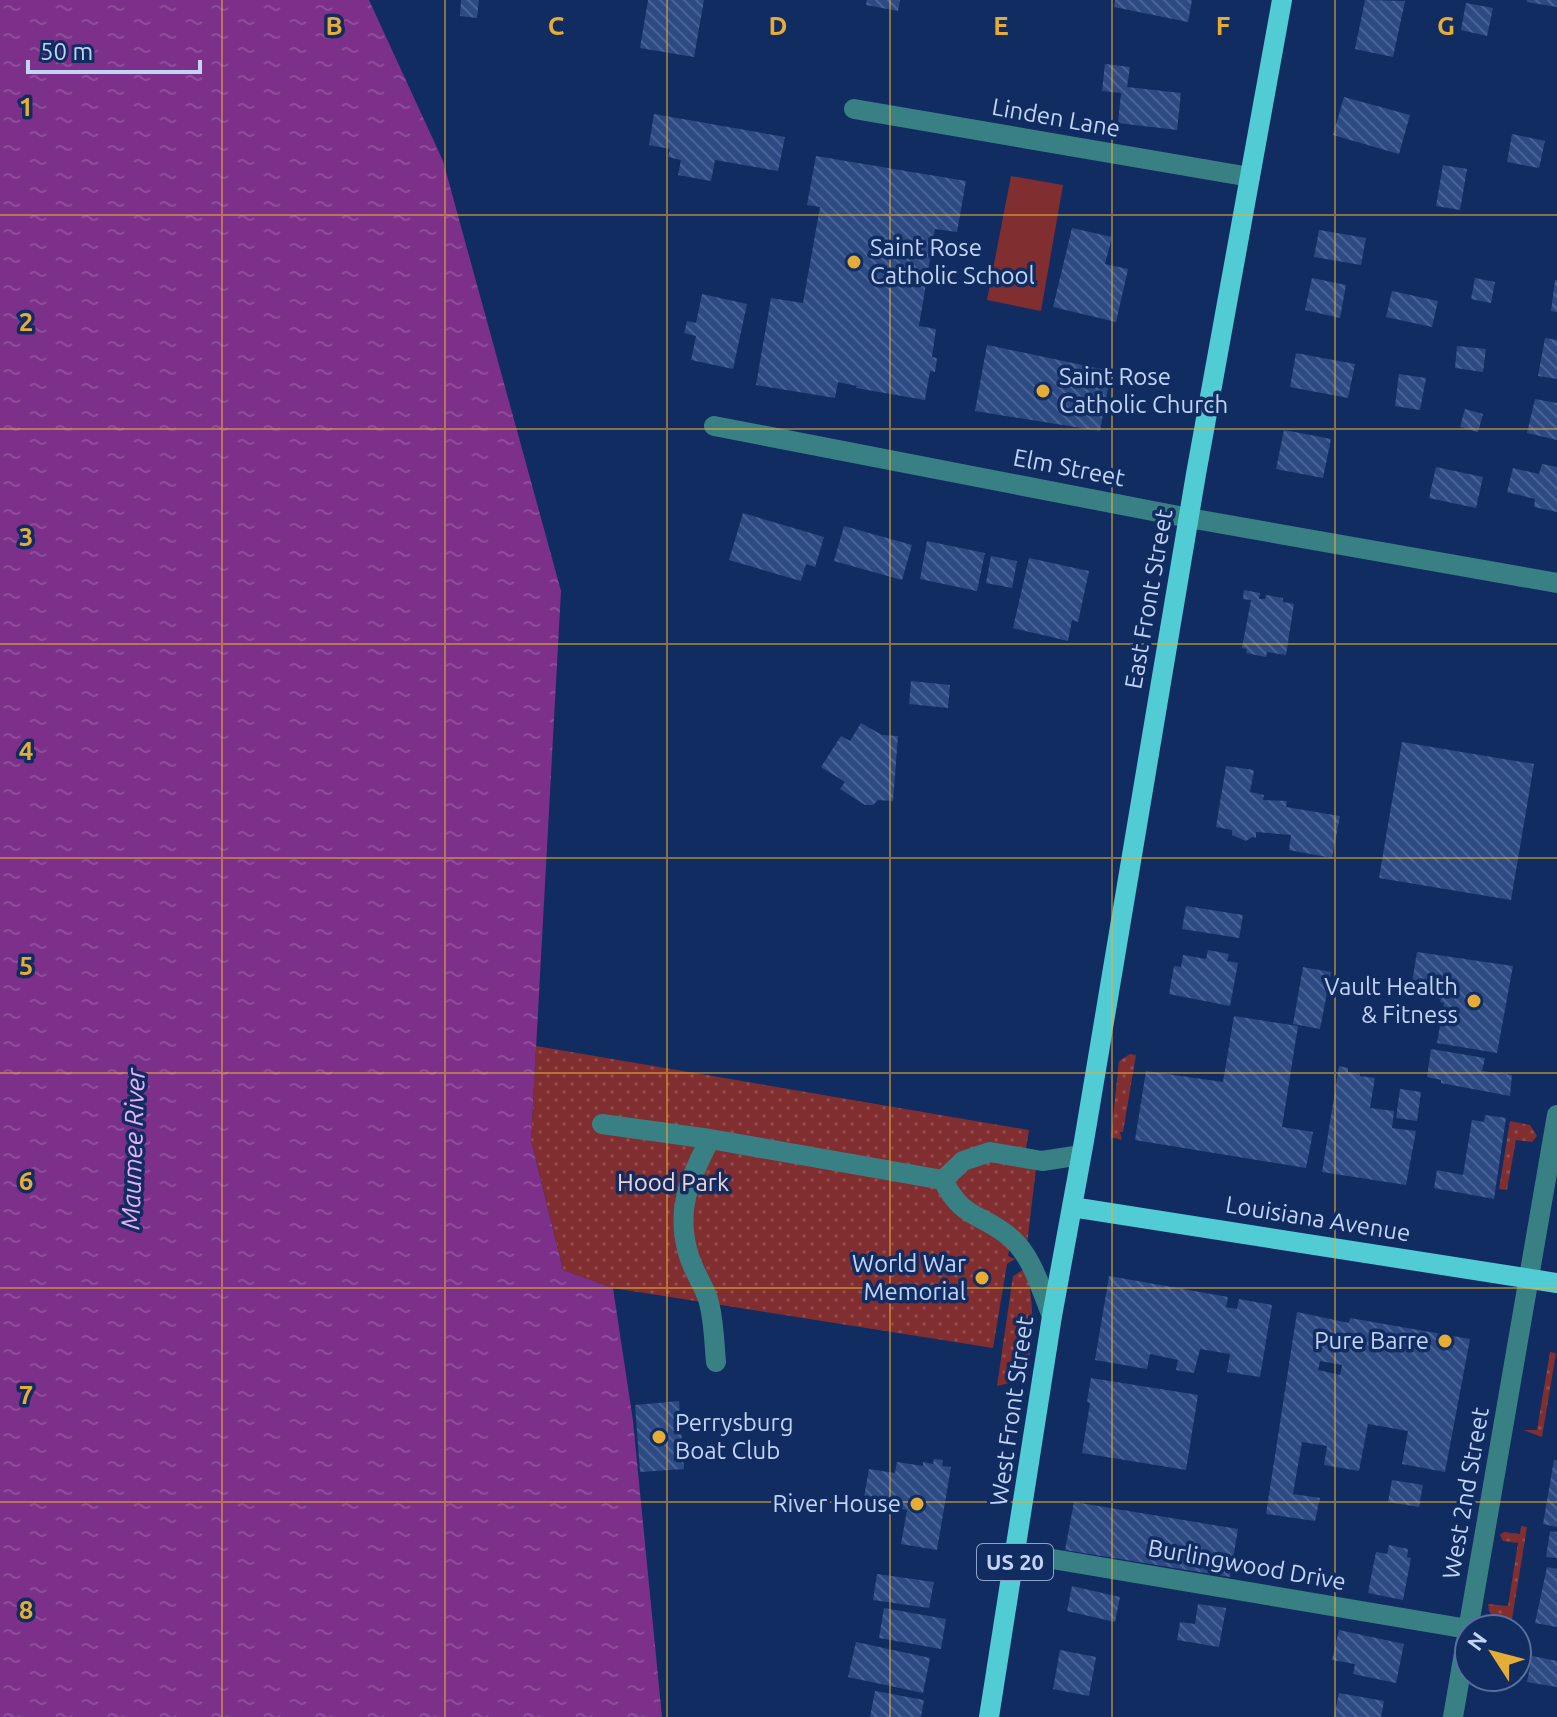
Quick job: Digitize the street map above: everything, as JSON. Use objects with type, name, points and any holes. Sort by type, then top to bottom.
[{"type":"main road","name":"East Front Street","points":[[1072,1207],[1189,518],[1282,0]]},
{"type":"main road","name":"Louisiana Avenue","points":[[1072,1207],[1557,1283]]},
{"type":"main road","name":"West Front Street","points":[[989,1717],[1072,1207]]},
{"type":"street","name":"Linden Lane","points":[[854,109],[1250,177]]},
{"type":"street","name":"Elm Street","points":[[714,426],[1189,518],[1557,583]]},
{"type":"street","name":"West 2nd Street","points":[[1471,1613],[1557,1115]]},
{"type":"street","points":[[602,1124],[710,1139],[943,1180]]},
{"type":"street","points":[[710,1139],[685,1192],[683,1219],[690,1261],[710,1308],[716,1362]]},
{"type":"street","points":[[943,1180],[963,1161],[990,1152],[1042,1161],[1081,1155]]},
{"type":"street","points":[[943,1180],[952,1198],[963,1209],[998,1229],[1022,1249],[1052,1316]]},
{"type":"street","name":"Burlingwood Drive","points":[[1017,1553],[1453,1626]]},
{"type":"street","name":"West 2nd Street","points":[[1453,1717],[1457,1693]]},
{"type":"green space","points":[[1011,176],[1063,185],[1041,311],[987,300]]},
{"type":"green space","name":"Hood Park","points":[[536,1046],[1029,1130],[1023,1166],[1036,1169],[1027,1244],[1013,1230],[1008,1256],[1015,1259],[1007,1264],[993,1348],[613,1288],[563,1270],[531,1140]]},
{"type":"green space","points":[[1130,1054],[1136,1055],[1123,1132],[1120,1132],[1122,1140],[1111,1137],[1119,1061]]},
{"type":"green space","points":[[1510,1121],[1530,1125],[1537,1136],[1532,1142],[1516,1140],[1507,1190],[1499,1189]]},
{"type":"green space","points":[[1026,1268],[1032,1310],[1029,1358],[1018,1381],[997,1386],[1013,1276]]},
{"type":"green space","points":[[1550,1352],[1556,1353],[1542,1437],[1523,1430],[1537,1430]]},
{"type":"green space","points":[[1521,1526],[1527,1527],[1513,1613],[1490,1613],[1488,1604],[1508,1606],[1518,1543],[1503,1541],[1500,1535],[1504,1532],[1520,1534]]},
{"type":"water","name":"Maumee River","points":[[0,0],[369,0],[443,161],[561,591],[531,1140],[563,1270],[613,1288],[633,1421],[662,1717],[0,1717]]},
{"type":"building","points":[[461,0],[479,0],[477,18],[460,16]]},
{"type":"building","points":[[648,0],[704,0],[694,57],[640,48]]},
{"type":"building","points":[[867,0],[900,0],[898,11],[866,5]]},
{"type":"building","points":[[1115,0],[1192,0],[1188,22],[1114,7]]},
{"type":"building","points":[[1365,0],[1405,1],[1393,57],[1355,49]]},
{"type":"building","points":[[1557,0],[1557,7],[1527,2]]},
{"type":"building","points":[[1466,3],[1493,8],[1487,36],[1461,30]]},
{"type":"building","points":[[1105,64],[1130,67],[1127,87],[1181,93],[1177,130],[1118,123],[1121,93],[1102,91]]},
{"type":"building","points":[[1344,97],[1410,115],[1399,154],[1333,135]]},
{"type":"building","points":[[654,114],[785,137],[778,171],[715,160],[711,181],[678,175],[681,160],[668,157],[670,149],[649,145]]},
{"type":"building","points":[[1512,134],[1545,141],[1539,168],[1507,162]]},
{"type":"building","points":[[816,156],[966,181],[957,232],[935,229],[919,326],[936,329],[932,357],[937,358],[935,372],[930,371],[925,400],[838,382],[835,398],[756,385],[771,298],[803,303],[820,207],[807,205]]},
{"type":"building","points":[[1443,165],[1467,169],[1460,210],[1436,206]]},
{"type":"building","points":[[1072,228],[1112,237],[1105,264],[1128,269],[1116,322],[1053,307]]},
{"type":"building","points":[[1319,230],[1366,238],[1361,265],[1314,257]]},
{"type":"building","points":[[1312,278],[1346,285],[1340,318],[1305,310]]},
{"type":"building","points":[[1475,278],[1495,282],[1491,303],[1471,299]]},
{"type":"building","points":[[1557,280],[1557,312],[1551,311]]},
{"type":"building","points":[[1392,291],[1438,301],[1432,327],[1386,317]]},
{"type":"building","points":[[702,294],[747,304],[733,369],[691,360],[696,336],[684,333],[687,321],[696,323]]},
{"type":"building","points":[[1545,338],[1557,340],[1557,379],[1538,376]]},
{"type":"building","name":"Saint Rose Catholic Church","points":[[987,345],[1111,371],[1100,431],[975,411]]},
{"type":"building","points":[[1457,346],[1486,349],[1483,372],[1455,368]]},
{"type":"building","points":[[1296,353],[1355,364],[1348,398],[1290,387]]},
{"type":"building","points":[[1399,374],[1426,378],[1420,410],[1395,406]]},
{"type":"building","points":[[1535,399],[1557,403],[1557,440],[1527,433]]},
{"type":"building","points":[[1465,409],[1483,414],[1478,432],[1460,427]]},
{"type":"building","points":[[1284,430],[1331,439],[1323,478],[1276,469]]},
{"type":"building","points":[[1542,464],[1557,467],[1557,512],[1534,507],[1535,499],[1507,492],[1513,468],[1539,474]]},
{"type":"building","points":[[1436,467],[1483,477],[1476,508],[1429,498]]},
{"type":"building","points":[[743,513],[824,537],[815,567],[806,564],[801,581],[729,560]]},
{"type":"building","points":[[844,526],[912,545],[902,580],[834,561]]},
{"type":"building","points":[[927,541],[985,553],[977,591],[920,579]]},
{"type":"building","points":[[991,556],[1017,561],[1012,588],[986,583]]},
{"type":"building","points":[[1029,558],[1089,571],[1078,622],[1072,620],[1068,641],[1013,628]]},
{"type":"building","points":[[1244,590],[1260,593],[1259,599],[1265,599],[1266,595],[1294,604],[1286,655],[1267,652],[1266,657],[1246,653],[1247,649],[1242,648],[1251,600],[1243,599]]},
{"type":"building","points":[[911,681],[950,685],[948,708],[909,704]]},
{"type":"building","points":[[861,723],[882,735],[898,736],[893,801],[878,800],[873,805],[865,805],[840,789],[845,782],[821,767],[841,736],[850,741]]},
{"type":"building","points":[[1402,742],[1534,764],[1511,900],[1379,878]]},
{"type":"building","points":[[1226,766],[1254,770],[1250,792],[1264,795],[1263,800],[1287,801],[1286,807],[1340,816],[1332,858],[1289,850],[1291,835],[1256,832],[1256,838],[1246,841],[1232,835],[1232,830],[1216,827]]},
{"type":"building","points":[[1186,906],[1243,915],[1239,938],[1182,929]]},
{"type":"building","points":[[1208,950],[1229,954],[1227,961],[1238,963],[1230,1006],[1169,994],[1174,966],[1181,967],[1183,955],[1206,959]]},
{"type":"building","name":"Vault Health & Fitness","points":[[1417,952],[1513,966],[1497,1053],[1437,1043],[1444,1003],[1440,1002],[1441,999],[1410,994]]},
{"type":"building","points":[[1303,967],[1331,972],[1320,1029],[1293,1024]]},
{"type":"building","points":[[1234,1016],[1298,1026],[1282,1127],[1313,1132],[1306,1168],[1135,1140],[1146,1071],[1223,1082]]},
{"type":"building","points":[[1431,1049],[1485,1058],[1482,1071],[1512,1075],[1510,1096],[1441,1083],[1441,1080],[1427,1077]]},
{"type":"building","points":[[1339,1066],[1360,1076],[1375,1078],[1370,1108],[1394,1111],[1392,1128],[1416,1131],[1406,1185],[1322,1172]]},
{"type":"building","points":[[1400,1089],[1421,1092],[1417,1121],[1396,1118]]},
{"type":"building","points":[[1485,1115],[1506,1118],[1494,1199],[1434,1188],[1437,1170],[1463,1175],[1472,1120],[1484,1122]]},
{"type":"building","points":[[1109,1276],[1228,1297],[1226,1307],[1237,1309],[1239,1299],[1272,1305],[1260,1377],[1227,1372],[1230,1354],[1200,1349],[1194,1373],[1176,1370],[1178,1360],[1150,1354],[1147,1369],[1095,1360]]},
{"type":"building","points":[[1297,1312],[1349,1323],[1350,1318],[1470,1339],[1445,1472],[1402,1464],[1408,1431],[1368,1424],[1359,1471],[1324,1465],[1327,1446],[1302,1442],[1293,1494],[1320,1498],[1315,1521],[1266,1514]],"holes":[[[1320,1361],[1342,1365],[1340,1375],[1318,1370]]]},
{"type":"building","points":[[1091,1378],[1198,1395],[1186,1470],[1082,1453]]},
{"type":"building","name":"Perrysburg Boat Club","points":[[679,1401],[684,1469],[640,1472],[635,1405]]},
{"type":"building","name":"River House","points":[[934,1459],[943,1460],[942,1466],[951,1467],[937,1550],[901,1544],[907,1510],[889,1506],[890,1501],[864,1497],[869,1469],[895,1473],[897,1462],[923,1466],[923,1462],[933,1464]]},
{"type":"building","points":[[1554,1460],[1557,1461],[1557,1527],[1543,1524]]},
{"type":"building","points":[[1392,1480],[1423,1485],[1419,1507],[1388,1502]]},
{"type":"building","points":[[1074,1502],[1238,1529],[1230,1577],[1065,1550]]},
{"type":"building","points":[[1550,1531],[1557,1532],[1557,1558],[1546,1557]]},
{"type":"building","points":[[1389,1545],[1408,1549],[1407,1557],[1411,1558],[1403,1600],[1368,1593],[1376,1552],[1387,1554]]},
{"type":"building","points":[[1547,1567],[1557,1569],[1557,1627],[1535,1623]]},
{"type":"building","points":[[877,1574],[934,1582],[929,1608],[873,1600]]},
{"type":"building","points":[[1072,1586],[1120,1597],[1115,1622],[1067,1611]]},
{"type":"building","points":[[1198,1604],[1226,1608],[1219,1647],[1177,1640],[1180,1622],[1195,1624]]},
{"type":"building","points":[[884,1608],[946,1619],[941,1649],[879,1638]]},
{"type":"building","points":[[1339,1630],[1404,1644],[1396,1683],[1353,1674],[1355,1664],[1332,1660]]},
{"type":"building","points":[[856,1642],[930,1658],[923,1693],[848,1677]]},
{"type":"building","points":[[1060,1650],[1096,1657],[1089,1696],[1053,1689]]},
{"type":"building","points":[[1533,1656],[1557,1661],[1557,1687],[1533,1683]]},
{"type":"building","points":[[875,1691],[924,1700],[921,1717],[870,1717]]},
{"type":"building","points":[[1339,1693],[1384,1701],[1381,1717],[1334,1717]]},
{"type":"place","name":"Saint Rose Catholic School","points":[[854,262]]},
{"type":"place","name":"Saint Rose Catholic Church","points":[[1043,391]]},
{"type":"place","name":"Vault Health & Fitness","points":[[1474,1001]]},
{"type":"place","name":"World War Memorial","points":[[982,1278]]},
{"type":"place","name":"Pure Barre","points":[[1445,1341]]},
{"type":"place","name":"Perrysburg Boat Club","points":[[659,1437]]},
{"type":"place","name":"River House","points":[[917,1504]]}]
